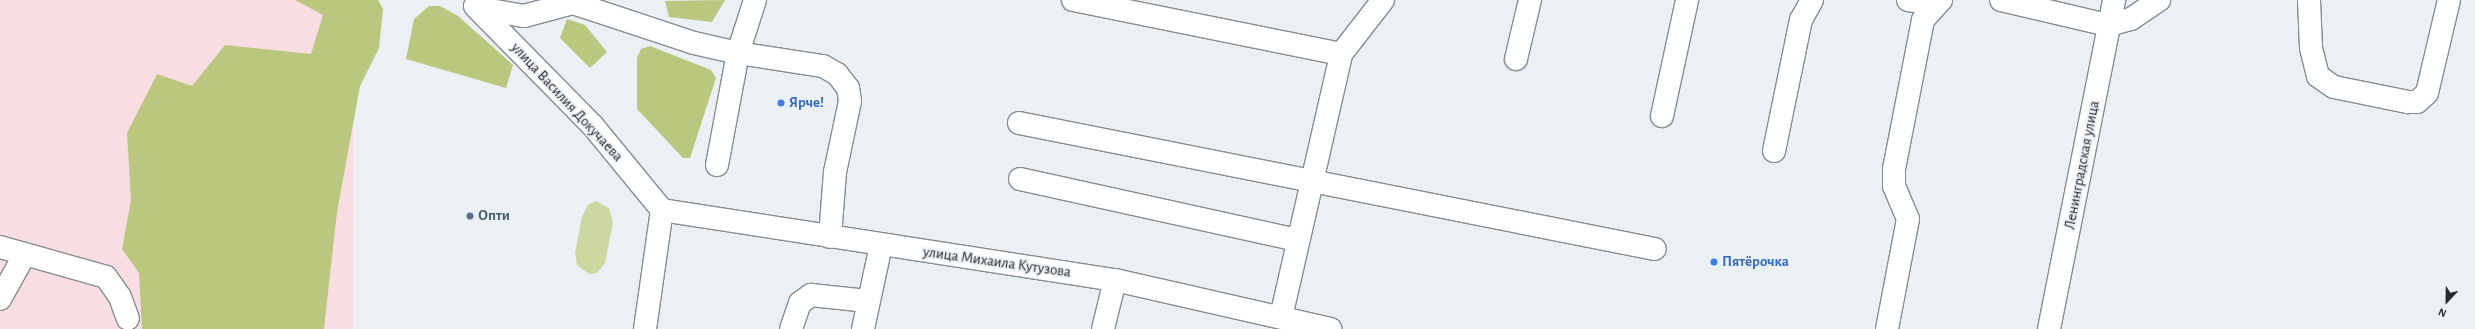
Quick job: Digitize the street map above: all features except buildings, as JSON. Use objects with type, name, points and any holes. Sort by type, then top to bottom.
[{"type":"street","points":[[717,165],[738,53],[755,0]]},
{"type":"street","points":[[1073,0],[1341,54]]},
{"type":"street","points":[[1281,317],[1341,54],[1383,0]]},
{"type":"street","points":[[1516,59],[1530,0]]},
{"type":"street","points":[[1662,116],[1687,0]]},
{"type":"street","points":[[1774,151],[1801,20],[1812,0]]},
{"type":"street","points":[[1908,0],[1938,2]]},
{"type":"street","points":[[2001,0],[2108,25],[2132,19],[2159,0]]},
{"type":"street","name":"Ленинградская улица","points":[[2049,329],[2114,0]]},
{"type":"street","points":[[2309,0],[2311,48],[2318,76],[2334,87],[2408,102],[2417,102],[2427,94],[2449,0]]},
{"type":"street","points":[[1887,329],[1908,218],[1894,186],[1894,169],[1923,20],[1938,2]]},
{"type":"street","points":[[473,4],[526,8],[573,3],[694,43],[738,53],[824,66],[837,74],[848,88],[850,101],[835,172],[830,237]]},
{"type":"street","name":"улица Василия Докучаева","points":[[473,4],[593,126],[662,210]]},
{"type":"street","points":[[1019,123],[1655,249]]},
{"type":"street","points":[[1020,179],[1298,240]]},
{"type":"street","points":[[645,329],[662,210]]},
{"type":"street","name":"улица Михаила Кутузова","points":[[662,210],[1115,280],[1330,329]]},
{"type":"street","points":[[863,329],[881,245]]},
{"type":"street","points":[[0,248],[106,277],[120,297],[128,319]]},
{"type":"street","points":[[0,299],[25,254]]},
{"type":"street","points":[[1104,329],[1115,280]]},
{"type":"street","points":[[791,329],[800,303],[811,295],[868,301]]},
{"type":"shaded area","points":[[0,0],[353,0],[353,329],[0,329]]},
{"type":"green space","points":[[295,0],[378,0],[383,9],[379,48],[360,86],[337,212],[324,329],[142,329],[139,273],[122,249],[131,200],[127,133],[157,74],[192,86],[225,45],[311,54],[323,15]]},
{"type":"green space","points":[[725,0],[712,22],[669,17],[665,1]]},
{"type":"green space","points":[[429,6],[440,6],[458,16],[513,65],[506,88],[406,59],[414,19]]},
{"type":"green space","points":[[567,19],[585,25],[607,52],[590,68],[560,38]]},
{"type":"green space","points":[[650,46],[711,70],[716,78],[690,158],[683,158],[637,109],[637,58],[641,49]]},
{"type":"green space","points":[[596,201],[609,208],[613,223],[605,263],[597,273],[589,274],[577,265],[575,253],[582,217],[588,205]]},
{"type":"place","name":"Ярче!","points":[[781,103]]},
{"type":"place","name":"Опти","points":[[470,216]]},
{"type":"place","name":"Пятёрочка","points":[[1714,262]]}]
